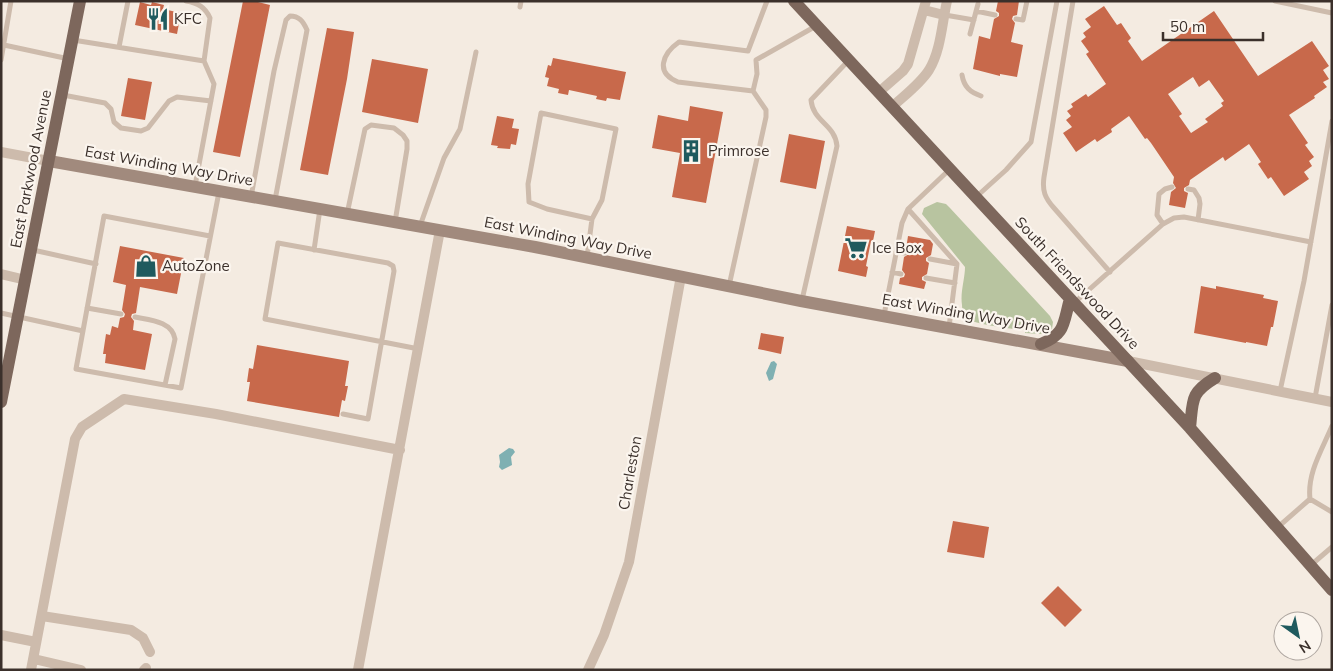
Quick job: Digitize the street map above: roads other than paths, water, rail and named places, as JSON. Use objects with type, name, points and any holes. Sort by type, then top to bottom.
[{"type":"main road","name":"East Parkwood Avenue","points":[[1,402],[80,1]]},
{"type":"main road","name":"South Friendswood Drive","points":[[794,1],[1190,428],[1332,590]]},
{"type":"main road","points":[[1041,344],[1053,339],[1060,331],[1072,301]]},
{"type":"main road","points":[[1190,428],[1195,394],[1202,386],[1215,378]]},
{"type":"street","points":[[893,106],[920,82],[929,68],[937,49],[947,1]]},
{"type":"street","points":[[879,92],[903,71],[908,64],[925,6],[944,14]]},
{"type":"street","name":"East Winding Way Drive","points":[[1,152],[440,230],[1128,361]]},
{"type":"street","points":[[358,670],[440,230]]},
{"type":"street","points":[[1,274],[26,280]]},
{"type":"street","name":"Charleston","points":[[588,670],[604,635],[629,562],[680,276]]},
{"type":"street","points":[[1128,361],[1332,402]]},
{"type":"street","points":[[31,670],[75,439],[82,427],[124,399],[216,414],[400,450]]},
{"type":"street","points":[[42,616],[131,630],[143,638],[150,652]]},
{"type":"street","points":[[1,635],[36,642]]},
{"type":"street","points":[[34,659],[81,670]]},
{"type":"lane","points":[[119,47],[128,1]]},
{"type":"lane","points":[[186,1],[203,7],[210,18],[204,61],[214,84],[195,187]]},
{"type":"lane","points":[[748,52],[767,1]]},
{"type":"lane","points":[[1016,19],[1023,20],[1027,1]]},
{"type":"lane","points":[[976,197],[1006,170],[1031,142],[1057,1]]},
{"type":"lane","points":[[1073,1],[1044,177],[1044,192],[1054,208],[1110,272]]},
{"type":"lane","points":[[1275,1],[1332,12]]},
{"type":"lane","points":[[1,60],[9,2]]},
{"type":"lane","points":[[970,34],[978,4]]},
{"type":"lane","points":[[976,11],[995,15]]},
{"type":"lane","points":[[944,14],[974,20]]},
{"type":"lane","points":[[251,197],[274,70],[286,20],[290,16],[296,16],[303,21],[307,30],[275,201]]},
{"type":"lane","points":[[756,60],[817,26]]},
{"type":"lane","points":[[73,40],[204,61]]},
{"type":"lane","points":[[729,286],[766,110],[753,92],[672,80],[666,73],[663,65],[666,54],[679,42],[748,52],[756,60],[757,74],[753,92]]},
{"type":"lane","points":[[4,45],[69,59]]},
{"type":"lane","points":[[420,227],[444,158],[460,129],[476,52]]},
{"type":"lane","points":[[802,300],[837,146],[836,137],[812,110],[810,100],[849,60]]},
{"type":"lane","points":[[962,75],[966,88],[981,96]]},
{"type":"lane","points":[[62,95],[105,103],[112,109],[114,122],[121,128],[141,131],[148,128],[169,101],[177,97],[211,101]]},
{"type":"lane","points":[[587,258],[592,219],[602,200],[616,129],[541,113],[528,184],[529,202],[547,209],[592,219]]},
{"type":"lane","points":[[1280,391],[1304,281],[1332,121]]},
{"type":"lane","points":[[347,214],[365,129],[372,125],[394,128],[403,134],[407,141],[408,149],[395,222]]},
{"type":"lane","points":[[884,316],[902,223],[908,209],[950,168]]},
{"type":"lane","points":[[1163,224],[1157,215],[1159,194],[1165,189],[1172,187]]},
{"type":"lane","points":[[1188,189],[1194,190],[1199,198],[1198,220]]},
{"type":"lane","points":[[210,236],[104,216],[76,369],[181,388],[219,191]]},
{"type":"lane","points":[[314,250],[320,209]]},
{"type":"lane","points":[[908,209],[957,264]]},
{"type":"lane","points":[[1072,301],[1110,272],[1163,224],[1174,218],[1184,217],[1311,242]]},
{"type":"lane","points":[[343,414],[368,419],[382,341],[394,271],[393,266],[278,243],[265,319],[382,341],[419,348]]},
{"type":"lane","points":[[32,250],[96,264]]},
{"type":"lane","points":[[896,252],[905,254]]},
{"type":"lane","points":[[930,259],[957,264]]},
{"type":"lane","points":[[949,328],[957,264]]},
{"type":"lane","points":[[892,272],[901,274]]},
{"type":"lane","points":[[926,278],[954,283]]},
{"type":"lane","points":[[1315,398],[1332,305]]},
{"type":"lane","points":[[88,308],[121,314]]},
{"type":"lane","points":[[1,313],[19,315],[83,331]]},
{"type":"lane","points":[[135,317],[170,327],[174,332],[175,339],[165,386]]},
{"type":"lane","points":[[1325,342],[1332,343]]},
{"type":"lane","points":[[1310,499],[1309,490],[1314,466],[1332,426]]},
{"type":"lane","points":[[1310,499],[1332,512]]},
{"type":"lane","points":[[1278,527],[1310,499]]},
{"type":"lane","points":[[1311,566],[1332,547]]},
{"type":"water","points":[[774,361],[777,364],[773,379],[769,381],[766,373],[771,362]]},
{"type":"water","points":[[509,448],[515,452],[511,457],[512,465],[502,470],[499,467],[499,455]]},
{"type":"place","name":"KFC","points":[[158,19]]},
{"type":"place","name":"Primrose","points":[[691,151]]},
{"type":"place","name":"Ice Box","points":[[856,248]]},
{"type":"place","name":"AutoZone","points":[[146,266]]}]
